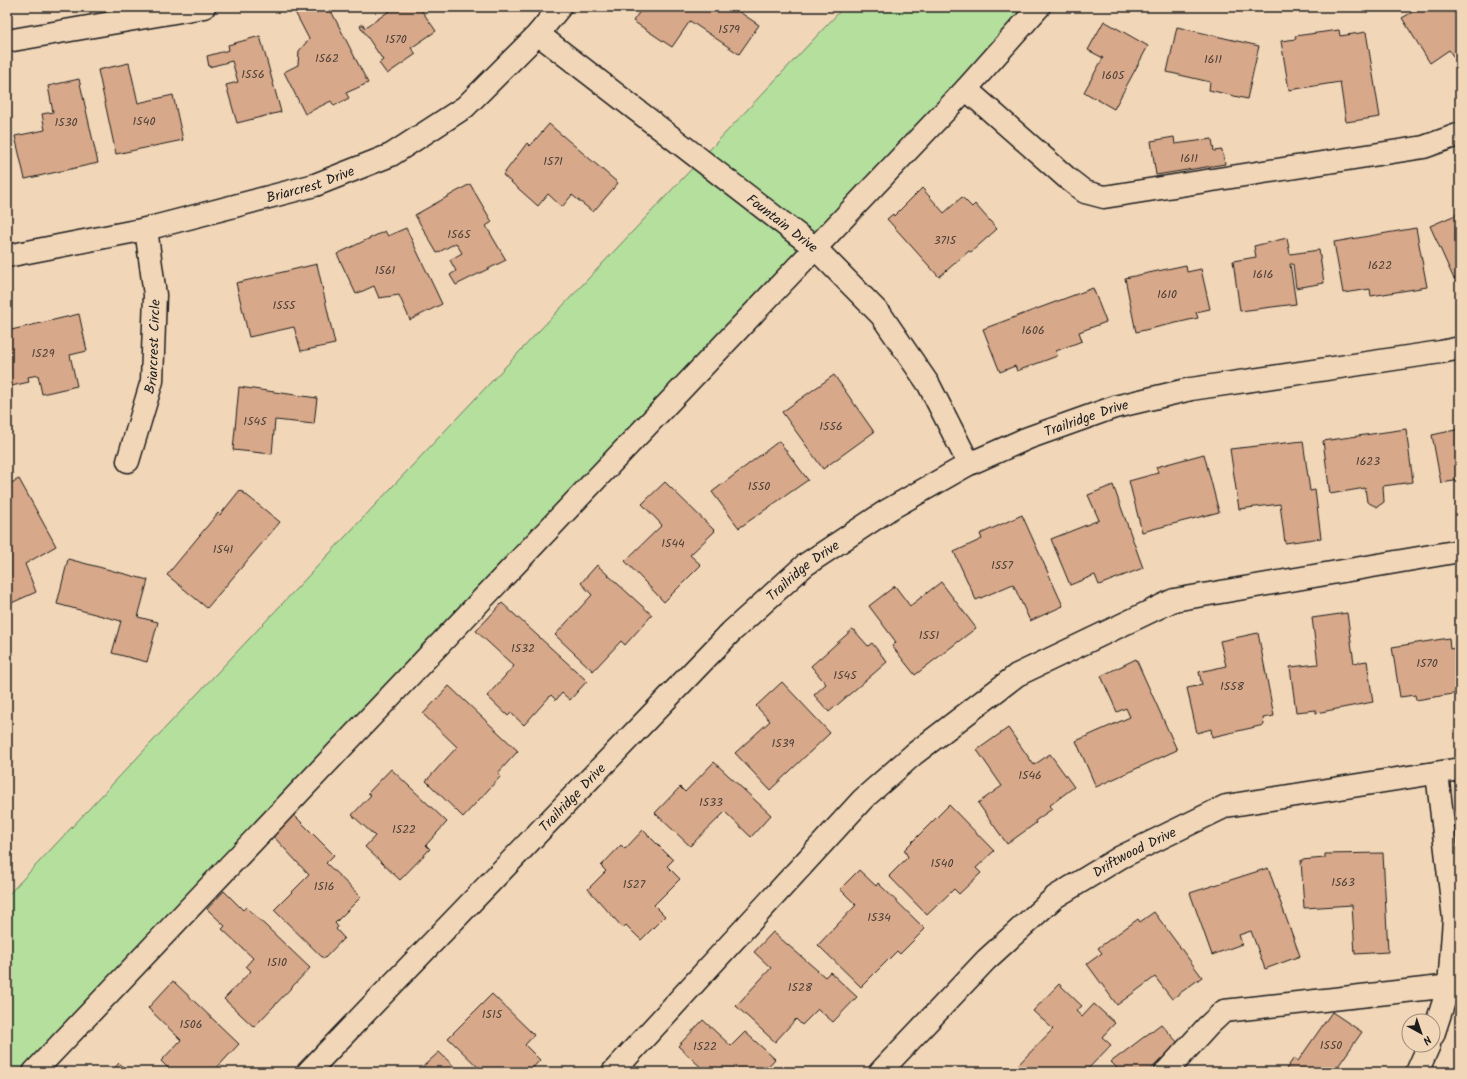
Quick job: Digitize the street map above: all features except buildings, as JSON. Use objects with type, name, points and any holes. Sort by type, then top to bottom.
[{"type":"street","points":[[7,41],[204,7]]},
{"type":"street","name":"Briarcrest Drive","points":[[7,256],[146,228],[315,185],[391,155],[465,107],[538,34],[560,7]]},
{"type":"street","points":[[34,1072],[966,89],[1039,7]]},
{"type":"street","name":"Fountain Drive","points":[[538,34],[815,248],[881,315],[928,385],[969,464]]},
{"type":"street","points":[[966,89],[1067,178],[1085,192],[1104,197],[1424,147],[1460,134]]},
{"type":"street","name":"Briarcrest Circle","points":[[128,461],[152,381],[155,295],[146,228]]},
{"type":"street","name":"Trailridge Drive","points":[[308,1072],[731,632],[805,565],[888,510],[969,464],[1028,438],[1115,408],[1191,389],[1460,348]]},
{"type":"street","points":[[613,1072],[863,799],[914,754],[1017,675],[1174,600],[1460,551]]},
{"type":"street","name":"Driftwood Drive","points":[[880,1072],[986,960],[1056,897],[1121,857],[1226,806],[1460,769]]},
{"type":"street","points":[[1437,773],[1454,919],[1455,986],[1441,1017]]},
{"type":"street","points":[[1166,1072],[1208,1026],[1224,1011],[1455,986]]},
{"type":"street","points":[[1417,1072],[1425,1053]]},
{"type":"green space","points":[[844,7],[1034,7],[26,1072],[7,1072],[7,896]]}]
